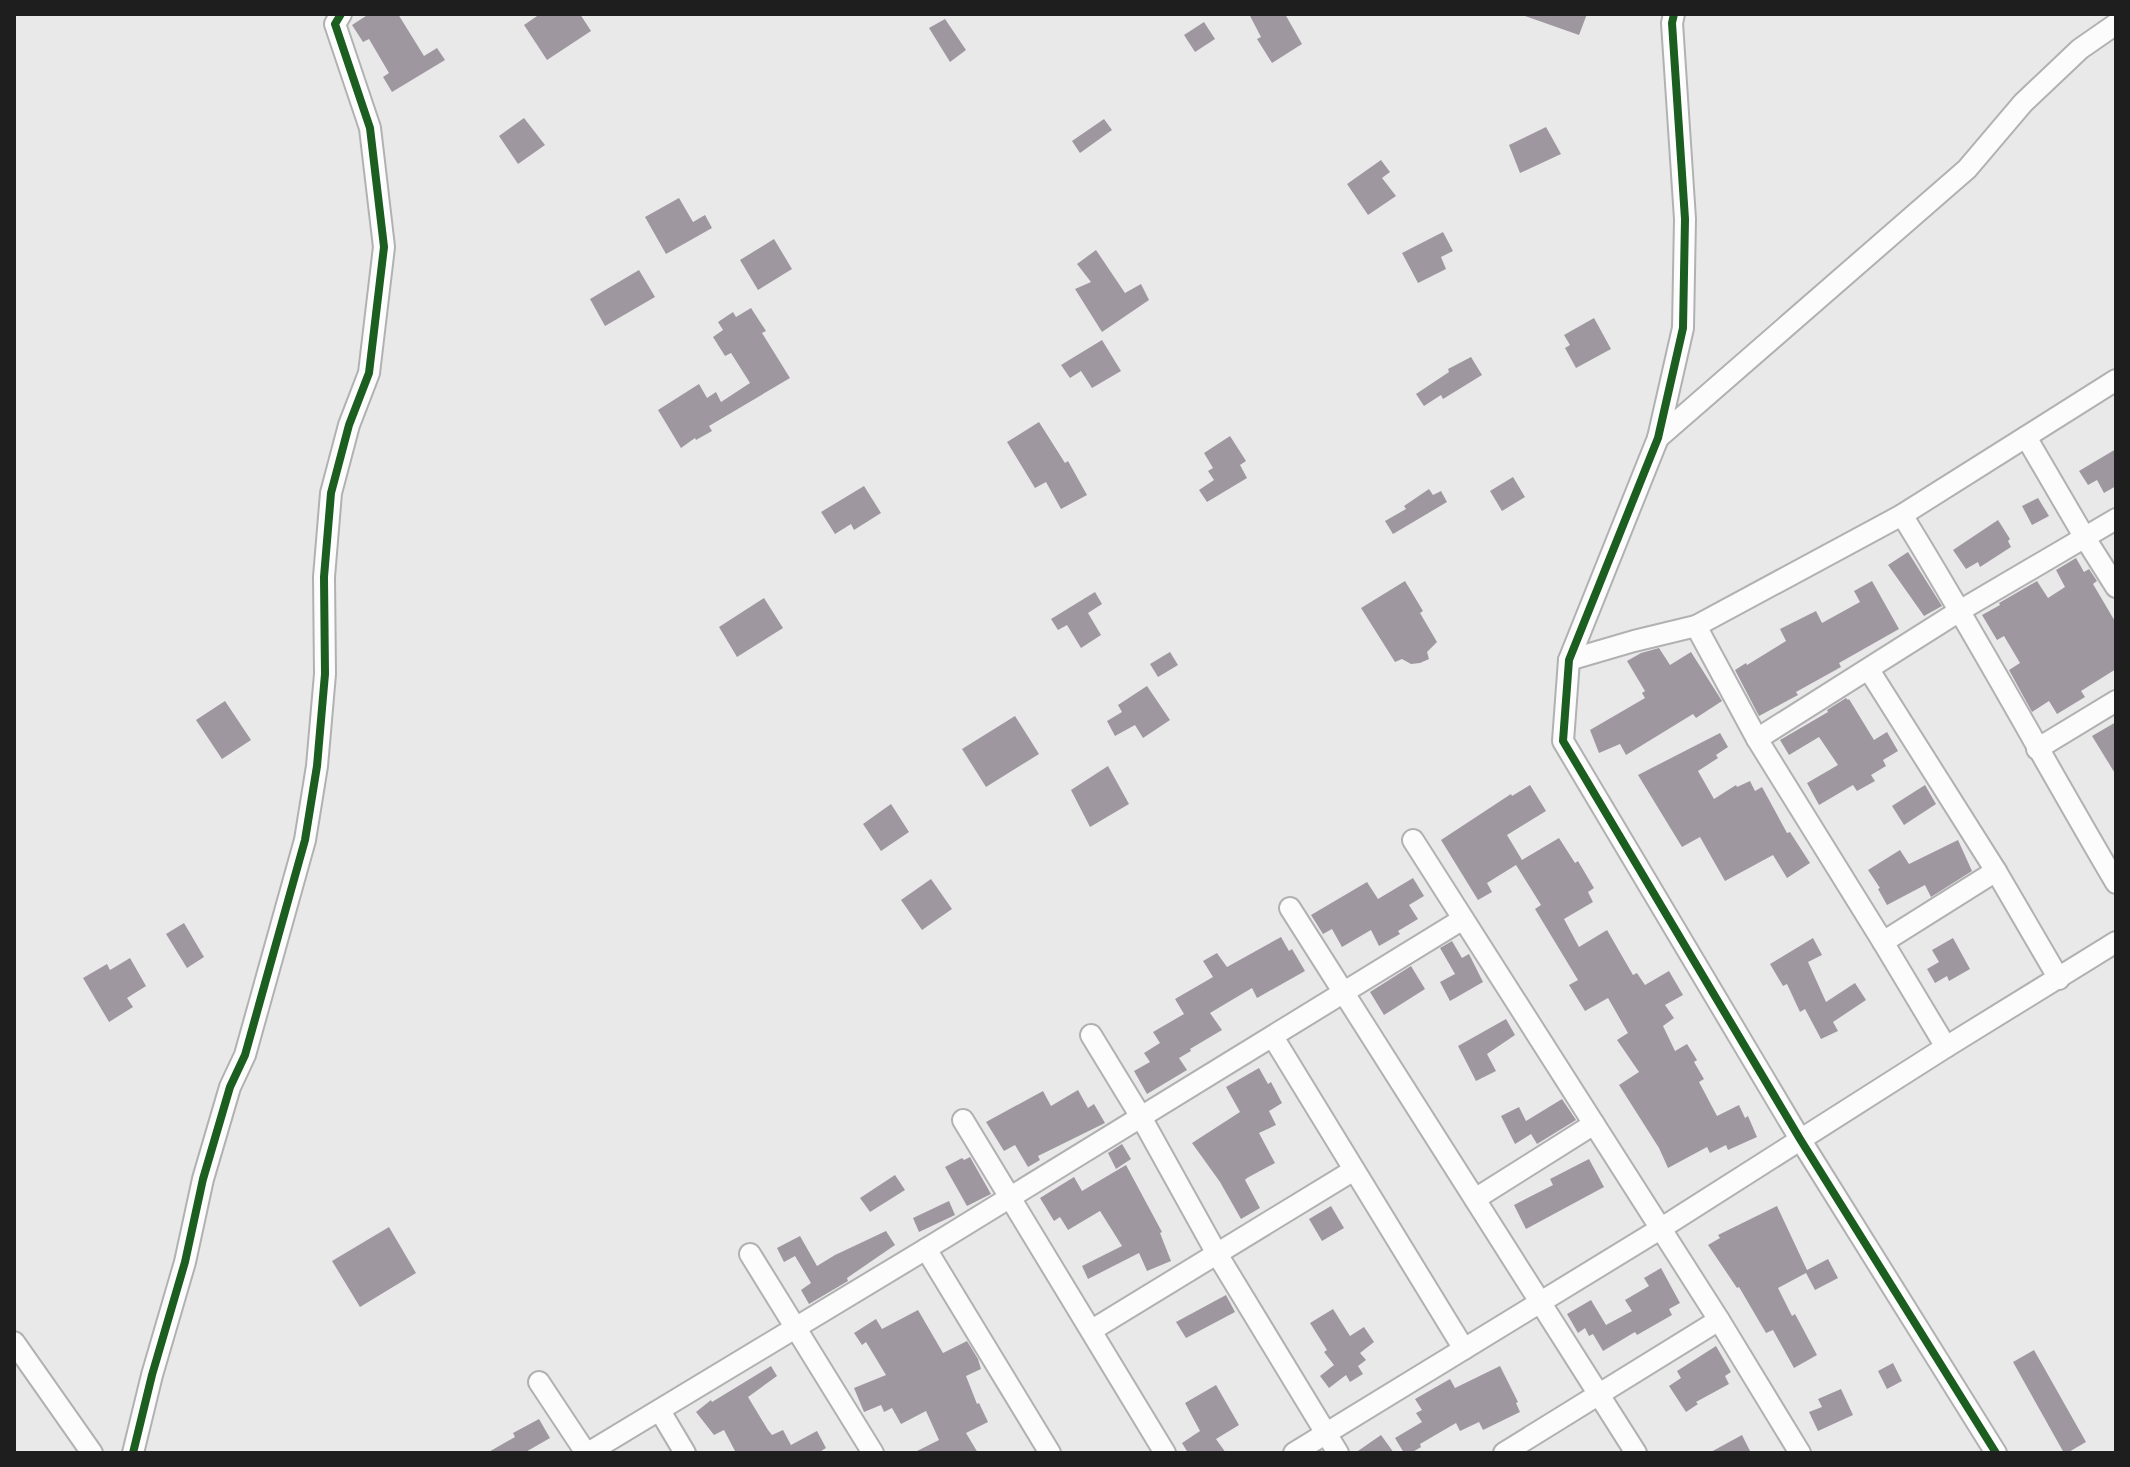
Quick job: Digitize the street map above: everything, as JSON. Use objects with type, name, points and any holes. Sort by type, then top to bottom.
[{"type":"street","points":[[133,1453],[185,1262],[203,1179],[230,1087],[245,1055],[305,840],[317,766],[325,674],[324,577],[331,493],[349,425],[369,373],[384,247],[370,128],[335,24],[341,14]]},
{"type":"street","points":[[1674,14],[1672,23],[1685,219],[1683,328],[1658,438],[1569,660],[1563,741],[1800,1139],[1996,1453]]},
{"type":"street","points":[[1658,438],[1967,169],[2023,103],[2080,49],[2116,24]]},
{"type":"street","points":[[1569,660],[1696,626],[1902,515],[2116,380]]},
{"type":"street","points":[[2026,437],[2116,587]]},
{"type":"street","points":[[1902,515],[1961,610],[2037,749],[2116,883]]},
{"type":"street","points":[[1757,739],[1961,610],[2116,519]]},
{"type":"street","points":[[1696,626],[1757,739],[1946,1047]]},
{"type":"street","points":[[1869,670],[1996,871],[2059,979]]},
{"type":"street","points":[[2037,749],[2116,701]]},
{"type":"street","points":[[1413,840],[1719,1320],[1797,1452]]},
{"type":"street","points":[[1883,942],[1996,871]]},
{"type":"street","points":[[1290,908],[1636,1453]]},
{"type":"street","points":[[539,1382],[587,1453],[1463,919]]},
{"type":"street","points":[[1294,1453],[1660,1229],[2116,942]]},
{"type":"street","points":[[1091,1035],[1141,1117],[1217,1254],[1338,1453]]},
{"type":"street","points":[[1273,1037],[1464,1349]]},
{"type":"street","points":[[963,1120],[1165,1453]]},
{"type":"street","points":[[1475,1199],[1594,1124]]},
{"type":"street","points":[[1092,1330],[1354,1170]]},
{"type":"street","points":[[926,1249],[1050,1453]]},
{"type":"street","points":[[750,1254],[873,1453]]},
{"type":"street","points":[[1506,1452],[1719,1320]]},
{"type":"street","points":[[14,1342],[92,1453]]},
{"type":"street","points":[[660,1411],[685,1453]]},
{"type":"building","points":[[369,14],[398,14],[424,56],[437,48],[445,60],[392,92],[383,77],[389,73],[369,39],[363,42],[352,25]]},
{"type":"building","points":[[540,14],[580,14],[591,31],[547,60],[524,25]]},
{"type":"building","points":[[1249,14],[1285,14],[1302,44],[1272,63],[1257,39],[1261,37]]},
{"type":"building","points":[[1525,14],[1587,14],[1579,35]]},
{"type":"building","points":[[945,19],[966,50],[950,62],[929,28]]},
{"type":"building","points":[[1204,22],[1215,39],[1195,52],[1184,35]]},
{"type":"building","points":[[524,118],[545,145],[518,164],[499,136]]},
{"type":"building","points":[[1104,119],[1112,130],[1080,153],[1072,141]]},
{"type":"building","points":[[1546,127],[1561,154],[1520,173],[1509,145]]},
{"type":"building","points":[[1381,160],[1390,172],[1382,178],[1396,196],[1368,215],[1347,184]]},
{"type":"building","points":[[679,198],[693,222],[705,215],[712,228],[666,254],[645,217]]},
{"type":"building","points":[[1443,232],[1453,251],[1441,257],[1446,269],[1418,283],[1402,253]]},
{"type":"building","points":[[774,239],[792,269],[758,290],[740,260]]},
{"type":"building","points":[[1096,250],[1125,293],[1141,284],[1149,300],[1102,332],[1075,289],[1091,282],[1077,264]]},
{"type":"building","points":[[639,270],[655,297],[605,326],[590,299]]},
{"type":"building","points":[[751,308],[766,331],[762,333],[790,378],[709,426],[712,431],[681,448],[658,410],[699,384],[707,398],[716,392],[721,402],[750,383],[731,353],[725,356],[713,337],[723,330],[718,322],[733,312],[736,317]]},
{"type":"building","points":[[1594,318],[1611,349],[1576,368],[1565,348],[1570,345],[1564,335]]},
{"type":"building","points":[[1102,340],[1121,371],[1092,388],[1081,371],[1070,378],[1061,365]]},
{"type":"building","points":[[1471,357],[1482,375],[1443,399],[1441,395],[1424,406],[1416,394],[1449,372],[1448,369]]},
{"type":"building","points":[[1039,422],[1065,463],[1068,461],[1087,495],[1061,509],[1046,482],[1035,488],[1007,442]]},
{"type":"building","points":[[1230,436],[1246,461],[1240,465],[1247,478],[1207,502],[1199,490],[1214,480],[1208,471],[1213,468],[1204,453]]},
{"type":"building","points":[[2116,449],[2116,486],[2104,493],[2097,480],[2088,485],[2079,471]]},
{"type":"building","points":[[1513,477],[1525,497],[1502,511],[1490,491]]},
{"type":"building","points":[[864,486],[881,513],[854,530],[851,524],[835,534],[821,512]]},
{"type":"building","points":[[1429,489],[1433,495],[1441,491],[1447,502],[1393,534],[1385,521],[1406,509],[1404,506]]},
{"type":"building","points":[[2038,498],[2049,516],[2032,525],[2022,506]]},
{"type":"building","points":[[1998,520],[2010,539],[2011,547],[1980,567],[1978,562],[1966,569],[1953,550]]},
{"type":"building","points":[[1908,552],[1942,606],[1924,616],[1888,565]]},
{"type":"building","points":[[2076,558],[2084,572],[2089,569],[2097,581],[2093,584],[2116,623],[2116,669],[2081,691],[2085,697],[2057,714],[2049,701],[2032,712],[2009,670],[2020,663],[2004,636],[1997,640],[1982,615],[2037,581],[2048,598],[2065,587],[2056,570]]},
{"type":"building","points":[[1405,581],[1437,642],[1427,652],[1429,659],[1420,663],[1411,664],[1402,659],[1395,662],[1361,608]]},
{"type":"building","points":[[1872,581],[1899,629],[1839,663],[1841,667],[1759,716],[1735,670],[1786,641],[1780,629],[1816,611],[1822,623],[1860,602],[1854,591]]},
{"type":"building","points":[[1095,592],[1102,604],[1088,613],[1101,635],[1081,648],[1067,625],[1058,630],[1051,619]]},
{"type":"building","points":[[764,598],[783,628],[737,657],[719,627]]},
{"type":"building","points":[[1659,648],[1670,665],[1691,652],[1722,701],[1696,718],[1693,714],[1626,755],[1620,744],[1599,753],[1590,730],[1645,698],[1642,693],[1645,691],[1627,661]]},
{"type":"building","points":[[1170,652],[1178,665],[1158,677],[1150,664]]},
{"type":"building","points":[[1147,686],[1170,720],[1143,738],[1135,725],[1115,736],[1107,721],[1122,712],[1118,705]]},
{"type":"building","points":[[1846,698],[1874,740],[1887,732],[1898,751],[1883,760],[1886,766],[1871,775],[1875,781],[1857,791],[1853,785],[1819,805],[1807,783],[1838,765],[1819,737],[1789,755],[1780,740]]},
{"type":"building","points":[[225,701],[251,740],[222,759],[196,720]]},
{"type":"building","points":[[1015,716],[1039,754],[986,787],[962,749]]},
{"type":"building","points":[[2116,722],[2116,775],[2092,736]]},
{"type":"building","points":[[1720,733],[1728,747],[1698,771],[1714,799],[1736,785],[1750,781],[1755,791],[1762,787],[1787,833],[1790,832],[1810,863],[1787,878],[1773,855],[1725,881],[1700,837],[1682,847],[1638,775]]},
{"type":"building","points":[[1108,766],[1129,804],[1090,827],[1071,790]]},
{"type":"building","points":[[1530,785],[1546,811],[1507,835],[1522,860],[1559,838],[1594,888],[1588,892],[1593,902],[1564,919],[1579,947],[1607,930],[1633,975],[1637,973],[1645,985],[1669,971],[1683,995],[1665,1005],[1674,1018],[1663,1026],[1675,1051],[1687,1044],[1704,1079],[1699,1082],[1717,1116],[1739,1105],[1745,1118],[1748,1116],[1757,1137],[1728,1150],[1726,1145],[1710,1153],[1707,1147],[1668,1168],[1659,1148],[1619,1085],[1639,1072],[1617,1040],[1628,1033],[1608,998],[1585,1011],[1569,985],[1578,980],[1535,909],[1541,905],[1516,865],[1487,883],[1492,892],[1478,900],[1441,840]]},
{"type":"building","points":[[1925,785],[1936,804],[1904,825],[1892,806]]},
{"type":"building","points":[[891,804],[909,832],[881,851],[863,824]]},
{"type":"building","points":[[1958,840],[1972,871],[1931,897],[1925,885],[1887,905],[1868,870],[1900,850],[1909,864]]},
{"type":"building","points":[[1413,878],[1424,896],[1409,905],[1418,919],[1379,946],[1371,930],[1342,947],[1332,929],[1323,934],[1311,915],[1367,882],[1378,899]]},
{"type":"building","points":[[931,879],[952,909],[922,930],[901,900]]},
{"type":"building","points":[[184,923],[204,957],[187,968],[166,934]]},
{"type":"building","points":[[1281,937],[1305,971],[1257,998],[1252,988],[1210,1013],[1222,1030],[1179,1058],[1187,1070],[1147,1094],[1134,1071],[1150,1062],[1144,1053],[1160,1043],[1153,1032],[1184,1014],[1175,999],[1213,977],[1203,961],[1217,953],[1227,967]]},
{"type":"building","points":[[1813,938],[1822,955],[1808,962],[1826,1002],[1855,983],[1866,1000],[1833,1022],[1838,1031],[1821,1039],[1805,1009],[1800,1012],[1787,984],[1783,986],[1770,964]]},
{"type":"building","points":[[1953,938],[1970,969],[1949,981],[1947,976],[1935,983],[1927,969],[1939,962],[1932,950]]},
{"type":"building","points":[[1452,941],[1462,958],[1469,954],[1483,982],[1450,1001],[1440,982],[1455,974],[1440,948]]},
{"type":"building","points":[[130,958],[146,986],[127,998],[133,1007],[109,1022],[83,978],[107,964],[110,970]]},
{"type":"building","points":[[1411,966],[1425,989],[1384,1015],[1370,992]]},
{"type":"building","points":[[1506,1019],[1515,1035],[1487,1054],[1496,1071],[1476,1081],[1458,1046]]},
{"type":"building","points":[[1259,1068],[1282,1103],[1269,1111],[1276,1125],[1259,1133],[1275,1163],[1245,1180],[1260,1208],[1241,1219],[1192,1143],[1240,1112],[1226,1087]]},
{"type":"building","points":[[1078,1090],[1088,1108],[1094,1104],[1105,1123],[1038,1156],[1040,1160],[1028,1167],[1015,1145],[1004,1151],[986,1122],[1043,1091],[1051,1106]]},
{"type":"building","points":[[1562,1099],[1576,1120],[1537,1144],[1531,1134],[1515,1144],[1501,1116],[1519,1107],[1526,1121]]},
{"type":"building","points":[[1122,1144],[1131,1159],[1116,1169],[1108,1153]]},
{"type":"building","points":[[970,1157],[991,1194],[967,1206],[945,1167]]},
{"type":"building","points":[[1589,1159],[1604,1187],[1526,1229],[1514,1205],[1553,1185],[1550,1179]]},
{"type":"building","points":[[1126,1165],[1162,1232],[1171,1261],[1147,1271],[1139,1253],[1088,1279],[1082,1266],[1122,1246],[1100,1211],[1068,1230],[1060,1217],[1054,1221],[1040,1198],[1074,1177],[1082,1191]]},
{"type":"building","points":[[895,1175],[905,1190],[870,1212],[860,1198]]},
{"type":"building","points":[[949,1201],[955,1215],[919,1232],[913,1218]]},
{"type":"building","points":[[1331,1206],[1344,1228],[1322,1241],[1309,1219]]},
{"type":"building","points":[[1777,1206],[1807,1270],[1828,1259],[1838,1278],[1815,1290],[1806,1273],[1778,1288],[1817,1355],[1794,1368],[1773,1330],[1766,1333],[1739,1287],[1708,1245],[1720,1238],[1718,1235]]},
{"type":"building","points":[[389,1227],[416,1273],[360,1307],[332,1261]]},
{"type":"building","points":[[886,1231],[895,1245],[847,1278],[848,1281],[809,1304],[801,1290],[811,1283],[795,1256],[784,1262],[777,1248],[800,1236],[817,1266]]},
{"type":"building","points":[[1661,1268],[1680,1303],[1669,1309],[1672,1315],[1603,1351],[1593,1334],[1589,1336],[1585,1328],[1578,1333],[1567,1314],[1591,1300],[1606,1325],[1632,1311],[1625,1300],[1649,1286],[1644,1278]]},
{"type":"building","points":[[1226,1295],[1235,1312],[1186,1338],[1176,1322]]},
{"type":"building","points":[[1333,1309],[1350,1336],[1364,1327],[1374,1342],[1360,1353],[1366,1360],[1358,1366],[1363,1374],[1350,1382],[1346,1375],[1329,1388],[1320,1376],[1334,1365],[1310,1323]]},
{"type":"building","points":[[918,1310],[943,1353],[967,1341],[978,1359],[981,1369],[966,1376],[988,1422],[966,1433],[978,1453],[913,1453],[939,1440],[926,1411],[901,1424],[892,1408],[884,1412],[881,1405],[864,1412],[854,1388],[886,1375],[866,1342],[862,1345],[854,1333],[876,1319],[882,1329]]},
{"type":"building","points":[[1716,1346],[1731,1372],[1725,1376],[1729,1384],[1696,1402],[1698,1404],[1686,1412],[1669,1386],[1681,1378],[1677,1371]]},
{"type":"building","points":[[2034,1350],[2086,1442],[2067,1453],[2064,1453],[2013,1362]]},
{"type":"building","points":[[1893,1363],[1902,1381],[1887,1389],[1878,1371]]},
{"type":"building","points":[[771,1366],[777,1376],[748,1397],[772,1435],[783,1430],[791,1445],[817,1431],[826,1448],[818,1453],[736,1453],[724,1430],[714,1435],[696,1412]]},
{"type":"building","points":[[1500,1366],[1520,1412],[1483,1430],[1479,1422],[1460,1431],[1456,1423],[1420,1444],[1421,1447],[1411,1453],[1404,1453],[1395,1438],[1422,1422],[1416,1413],[1422,1410],[1415,1399],[1450,1379],[1455,1388]]},
{"type":"building","points":[[1216,1385],[1239,1425],[1216,1439],[1226,1453],[1188,1453],[1182,1443],[1200,1431],[1185,1403]]},
{"type":"building","points":[[1841,1389],[1853,1415],[1818,1431],[1809,1412],[1822,1407],[1818,1399]]},
{"type":"building","points":[[539,1419],[550,1438],[524,1453],[487,1453],[515,1437],[513,1433]]},
{"type":"building","points":[[1381,1435],[1394,1453],[1355,1453]]},
{"type":"building","points":[[1742,1435],[1751,1453],[1709,1453]]},
{"type":"cycle path","points":[[133,1453],[185,1262],[203,1179],[230,1087],[245,1055],[305,840],[317,766],[325,674],[324,577],[331,493],[349,425],[369,373],[384,247],[370,128],[335,24],[341,14]]},
{"type":"cycle path","points":[[1674,14],[1672,23],[1685,219],[1683,328],[1658,438],[1569,660],[1563,741],[1800,1139],[1996,1453]]}]
